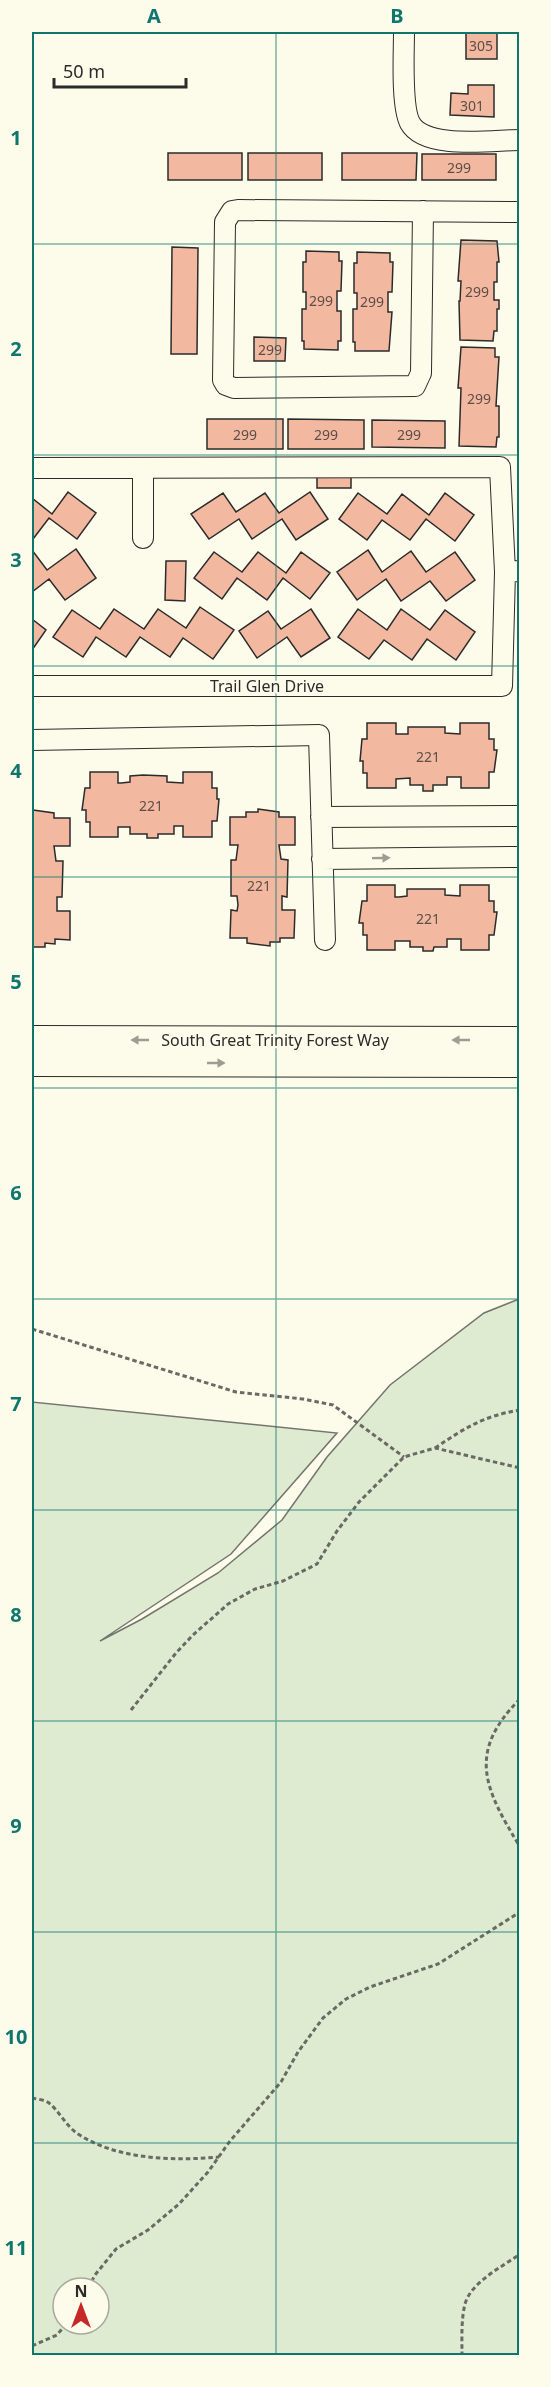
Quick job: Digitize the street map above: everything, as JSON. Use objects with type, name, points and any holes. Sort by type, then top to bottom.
[{"type":"main road","name":"South Great Trinity Forest Way","points":[[32,1039],[519,1040]]},
{"type":"main road","name":"South Great Trinity Forest Way","points":[[32,1063],[519,1064]]},
{"type":"street","points":[[404,32],[406,107],[410,124],[423,136],[441,141],[519,140]]},
{"type":"street","points":[[423,211],[421,373],[415,387],[234,388],[226,385],[223,380],[225,222],[231,211],[423,211],[519,212]]},
{"type":"street","points":[[32,468],[500,467],[512,572],[508,674]]},
{"type":"street","points":[[143,538],[144,468]]},
{"type":"street","name":"Trail Glen Drive","points":[[32,686],[508,674]]},
{"type":"street","points":[[32,740],[319,735],[325,940]]},
{"type":"street","points":[[321,817],[519,816]]},
{"type":"street","points":[[322,860],[519,856]]},
{"type":"path","points":[[32,1329],[236,1392],[303,1399],[333,1406],[404,1457]]},
{"type":"path","points":[[130,1710],[187,1641],[228,1604],[255,1589],[283,1581],[317,1564],[337,1531],[359,1502],[404,1457],[435,1448],[473,1423],[501,1413],[519,1410]]},
{"type":"path","points":[[435,1448],[519,1467]]},
{"type":"path","points":[[519,1699],[490,1738],[484,1766],[492,1796],[519,1847]]},
{"type":"path","points":[[94,2276],[116,2249],[148,2230],[179,2204],[281,2082],[298,2052],[323,2018],[346,1999],[388,1980],[438,1964],[519,1912]]},
{"type":"path","points":[[32,2098],[48,2102],[76,2133],[98,2144],[158,2158],[219,2157]]},
{"type":"path","points":[[462,2355],[462,2326],[466,2302],[480,2282],[519,2254]]},
{"type":"path","points":[[32,2346],[55,2336]]},
{"type":"green space","points":[[519,1299],[519,2355],[32,2355],[32,1402],[337,1433],[231,1554],[100,1641],[142,1619],[218,1573],[282,1520],[327,1457],[390,1385],[484,1313]]},
{"type":"building","points":[[466,32],[497,32],[497,59],[466,59]]},
{"type":"building","points":[[468,85],[494,85],[494,117],[450,115],[451,93],[468,94]]},
{"type":"building","points":[[168,153],[242,153],[242,180],[168,180]]},
{"type":"building","points":[[248,153],[322,153],[322,180],[248,180]]},
{"type":"building","points":[[342,153],[417,153],[416,180],[342,180]]},
{"type":"building","points":[[422,154],[496,154],[496,180],[422,180]]},
{"type":"building","points":[[461,240],[497,241],[499,262],[497,262],[497,282],[494,282],[494,300],[499,300],[499,309],[497,309],[497,331],[494,331],[493,341],[460,340],[461,281],[458,281]]},
{"type":"building","points":[[172,247],[198,248],[197,354],[171,354]]},
{"type":"building","points":[[306,251],[339,252],[339,261],[342,261],[341,291],[337,291],[337,311],[341,311],[341,341],[338,341],[338,350],[304,349],[302,309],[306,309],[306,292],[303,292],[303,262],[306,262]]},
{"type":"building","points":[[357,252],[390,253],[390,262],[393,262],[392,292],[388,292],[388,312],[392,312],[389,351],[355,351],[353,309],[357,309],[357,293],[354,293],[354,263],[357,263]]},
{"type":"building","points":[[254,337],[286,338],[285,361],[254,361]]},
{"type":"building","points":[[461,347],[495,348],[495,357],[499,357],[496,406],[499,406],[499,437],[497,437],[496,447],[459,446],[461,388],[458,388]]},
{"type":"building","points":[[207,419],[283,419],[283,449],[207,449]]},
{"type":"building","points":[[288,419],[364,420],[364,449],[288,449]]},
{"type":"building","points":[[372,420],[445,421],[445,448],[372,447]]},
{"type":"building","points":[[351,471],[351,488],[317,488],[317,472]]},
{"type":"building","points":[[68,492],[96,513],[77,539],[49,518],[33,539],[32,498],[52,514]]},
{"type":"building","points":[[310,492],[328,519],[296,540],[282,519],[252,539],[239,519],[209,539],[191,514],[223,493],[236,512],[265,493],[279,513]]},
{"type":"building","points":[[358,493],[387,514],[402,494],[429,515],[445,493],[474,515],[455,541],[426,519],[410,540],[382,520],[367,540],[339,519]]},
{"type":"building","points":[[76,549],[96,578],[65,600],[49,579],[32,592],[32,550],[47,570]]},
{"type":"building","points":[[368,550],[382,572],[411,551],[426,572],[455,552],[475,580],[446,601],[430,581],[401,601],[386,579],[357,600],[337,572]]},
{"type":"building","points":[[214,552],[242,572],[258,552],[286,573],[301,552],[330,573],[310,599],[283,578],[267,600],[237,578],[222,599],[194,578]]},
{"type":"building","points":[[166,561],[186,561],[185,601],[165,600]]},
{"type":"building","points":[[200,607],[234,630],[213,659],[183,638],[170,657],[140,637],[126,657],[96,637],[83,657],[53,637],[72,610],[100,629],[114,609],[144,629],[158,609],[186,628]]},
{"type":"building","points":[[311,609],[330,638],[301,657],[287,637],[257,658],[239,631],[268,611],[281,629]]},
{"type":"building","points":[[358,609],[387,630],[401,609],[430,630],[445,610],[475,632],[456,660],[427,639],[412,660],[384,640],[369,659],[338,637]]},
{"type":"building","points":[[32,619],[46,630],[32,650]]},
{"type":"building","points":[[367,723],[396,723],[396,734],[408,734],[408,727],[445,727],[445,733],[460,734],[460,723],[489,723],[489,739],[494,739],[494,750],[497,750],[494,772],[489,772],[489,788],[461,788],[461,777],[447,777],[447,785],[433,785],[433,791],[423,791],[423,785],[410,785],[410,778],[396,779],[396,788],[367,788],[367,773],[363,773],[363,761],[360,761],[362,739],[367,739]]},
{"type":"building","points":[[90,772],[118,772],[118,783],[130,782],[130,776],[143,775],[167,776],[167,782],[183,783],[183,772],[212,772],[212,788],[217,788],[217,799],[219,799],[217,821],[212,821],[212,837],[183,837],[183,826],[174,826],[174,834],[158,834],[158,838],[147,838],[147,834],[130,834],[130,827],[118,827],[118,837],[90,837],[90,822],[86,822],[86,810],[82,810],[85,788],[90,788]]},
{"type":"building","points":[[258,809],[279,812],[279,817],[295,817],[295,845],[279,845],[281,859],[288,860],[287,897],[282,896],[282,910],[295,910],[294,938],[280,938],[280,942],[270,942],[270,946],[247,943],[247,938],[230,938],[231,910],[237,911],[238,905],[237,896],[231,896],[231,860],[236,860],[238,845],[230,845],[230,817],[246,817],[246,812],[258,812]]},
{"type":"building","points":[[33,810],[54,813],[54,818],[70,818],[70,846],[54,846],[56,861],[63,861],[62,897],[57,897],[57,911],[70,911],[70,940],[55,939],[55,944],[45,943],[45,947],[33,947],[32,944]]},
{"type":"building","points":[[367,885],[395,885],[395,897],[399,897],[407,896],[407,889],[445,889],[445,895],[460,896],[460,885],[489,885],[489,901],[494,901],[494,912],[497,912],[494,935],[489,935],[489,950],[461,950],[461,939],[447,939],[447,947],[434,947],[433,951],[423,951],[423,947],[410,947],[410,941],[395,941],[395,950],[367,950],[367,935],[363,935],[363,923],[359,923],[362,901],[367,901]]}]
